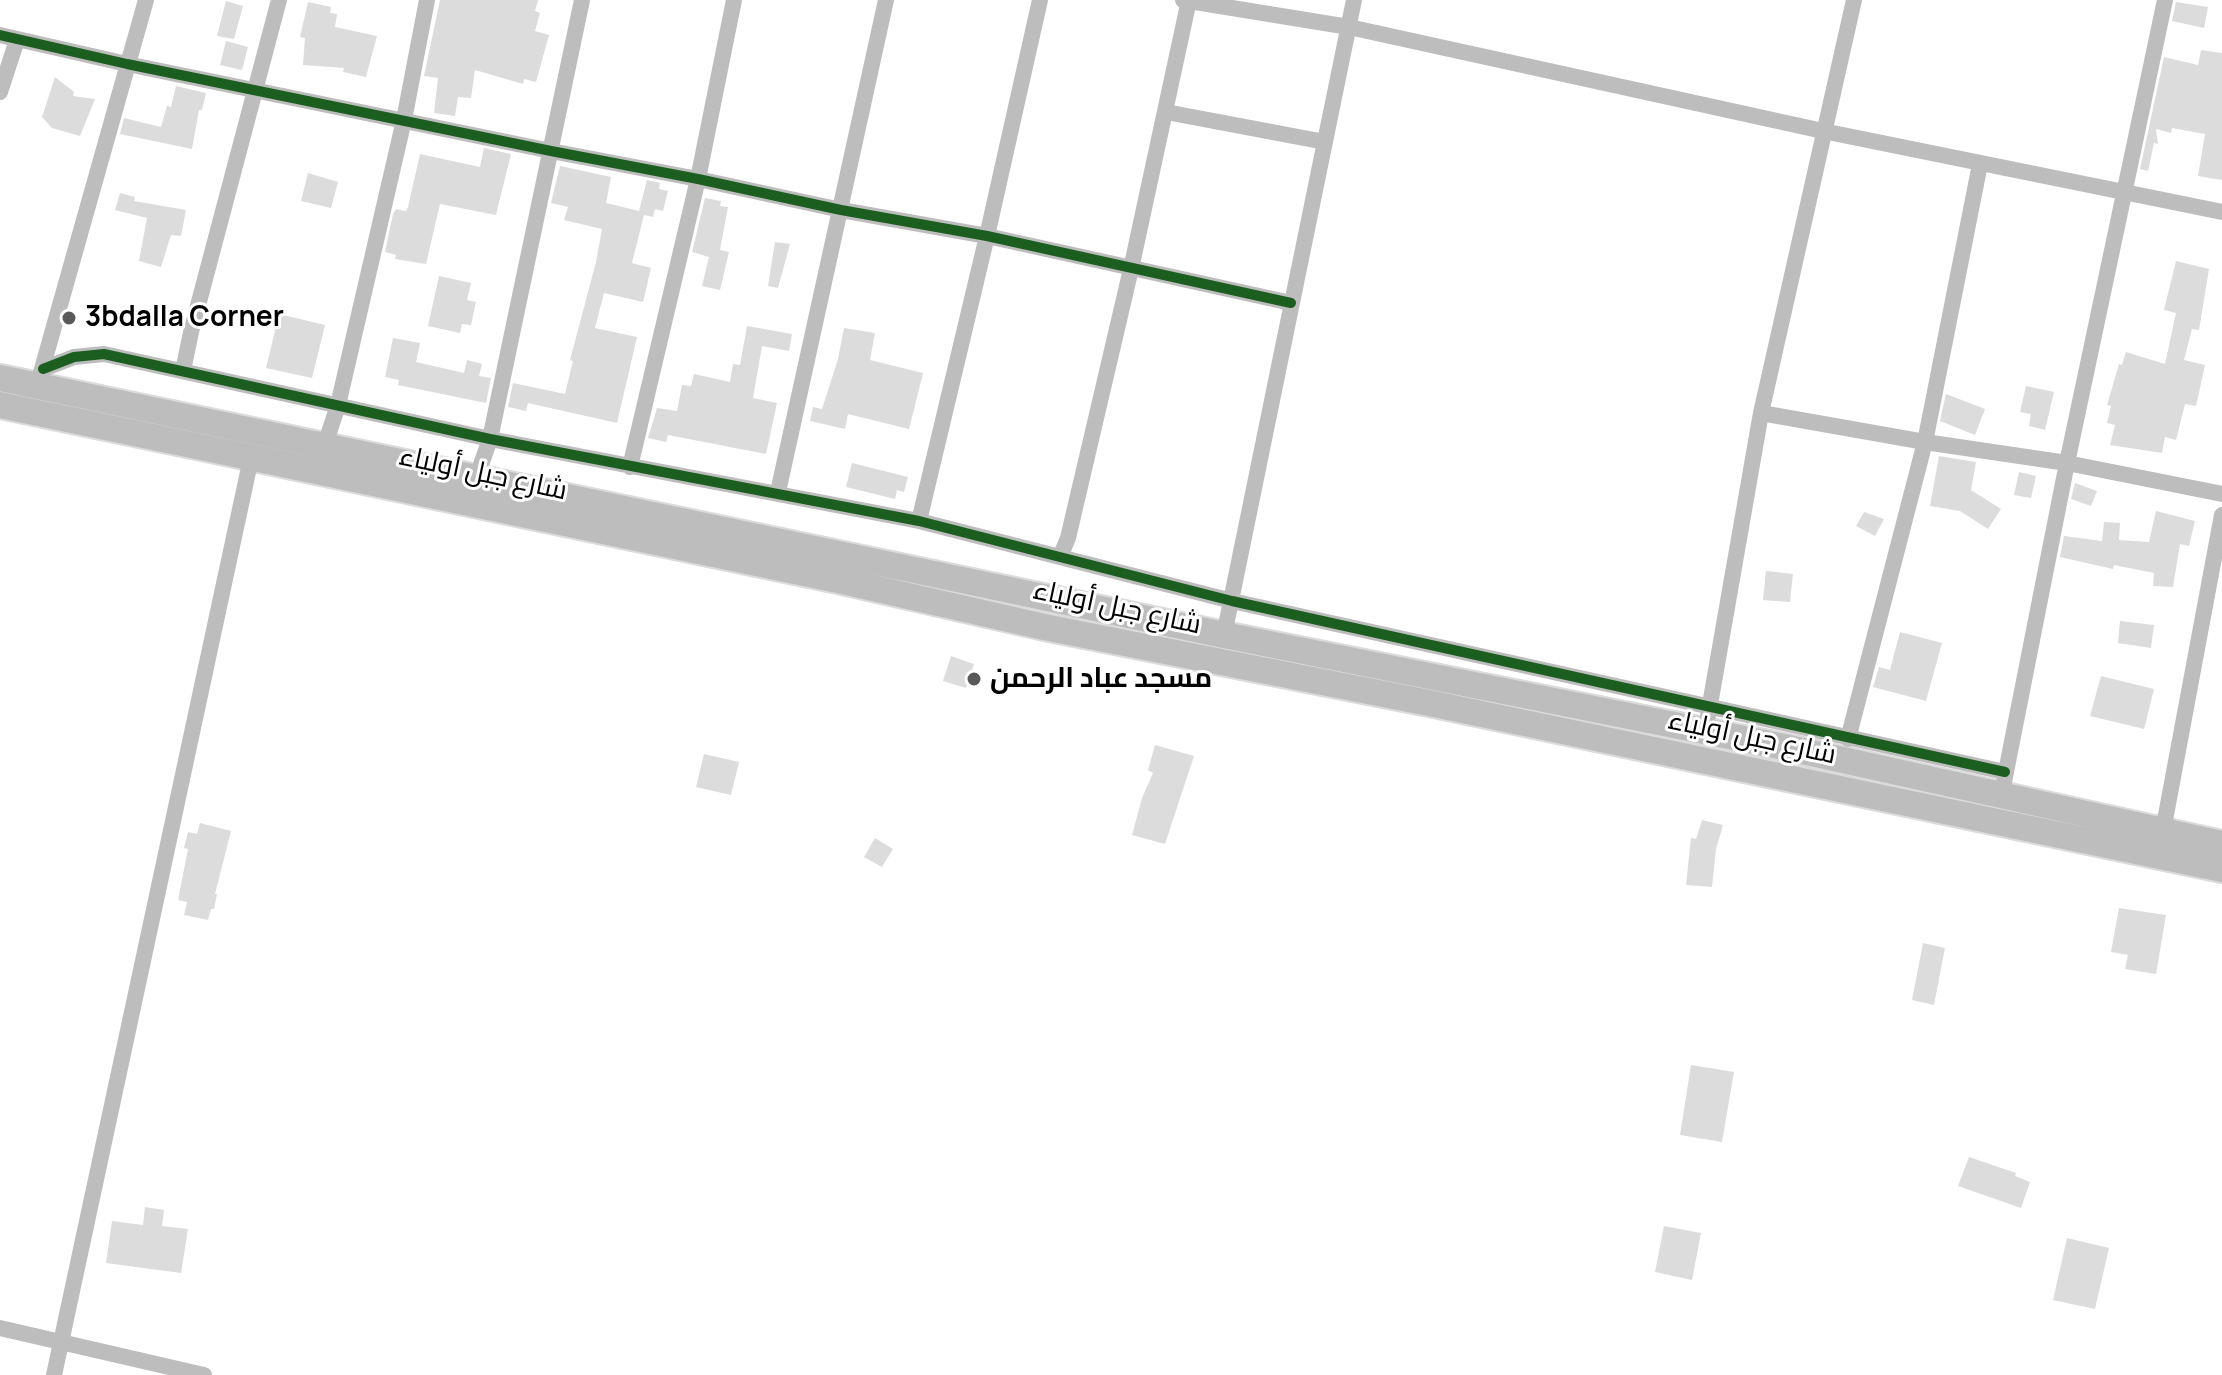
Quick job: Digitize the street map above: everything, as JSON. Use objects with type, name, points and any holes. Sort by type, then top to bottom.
[{"type":"main road","name":"شارع جبل أولياء","points":[[0,378],[40,377],[324,448],[1224,635],[1707,720],[2004,784],[2163,831],[2222,844]]},
{"type":"main road","name":"شارع جبل أولياء","points":[[0,405],[838,580],[1044,627],[1434,704],[2222,869]]},
{"type":"street","points":[[40,377],[146,0]]},
{"type":"street","points":[[183,371],[279,0]]},
{"type":"street","points":[[324,448],[338,405],[404,120],[427,0]]},
{"type":"street","points":[[476,479],[490,439],[582,0]]},
{"type":"street","points":[[630,467],[698,179],[734,0]]},
{"type":"street","points":[[778,492],[886,0]]},
{"type":"street","points":[[919,521],[1040,0]]},
{"type":"street","points":[[1060,557],[1068,538],[1131,269],[1187,0],[1349,27],[1823,131],[2222,212]]},
{"type":"street","points":[[1224,635],[1354,0]]},
{"type":"street","points":[[1707,720],[1761,413],[1854,0]]},
{"type":"street","points":[[40,377],[74,357],[104,354],[490,439],[919,521],[1707,720],[1848,739],[2004,784],[2067,463],[2165,0]]},
{"type":"street","points":[[0,35],[551,151],[841,210],[987,236],[1291,303]]},
{"type":"street","points":[[0,92],[17,40]]},
{"type":"street","points":[[1166,112],[1325,142]]},
{"type":"street","points":[[1848,739],[1925,442],[1980,164]]},
{"type":"street","points":[[1761,413],[2067,463],[2222,494]]},
{"type":"street","points":[[54,1375],[251,458]]},
{"type":"street","points":[[2163,831],[2222,515]]},
{"type":"street","points":[[0,1328],[204,1375]]},
{"type":"building","points":[[440,0],[538,0],[535,11],[540,13],[535,31],[549,35],[536,82],[524,79],[523,84],[475,70],[471,98],[458,97],[455,116],[434,113],[438,78],[424,76]]},
{"type":"building","points":[[226,1],[243,6],[234,39],[217,36]]},
{"type":"building","points":[[308,2],[331,7],[330,13],[337,14],[335,27],[377,36],[366,77],[343,72],[344,68],[303,65],[305,38],[300,37]]},
{"type":"building","points":[[2176,2],[2208,7],[2204,28],[2172,21]]},
{"type":"building","points":[[226,41],[248,47],[242,70],[220,65]]},
{"type":"building","points":[[2201,50],[2222,53],[2222,180],[2198,176],[2205,134],[2172,128],[2171,133],[2156,129],[2158,144],[2154,143],[2148,171],[2140,169],[2164,57],[2198,65]]},
{"type":"building","points":[[55,77],[74,92],[73,96],[95,99],[80,136],[52,128],[42,117]]},
{"type":"building","points":[[176,86],[206,93],[202,110],[199,110],[192,149],[120,134],[124,118],[161,127],[167,106],[171,107]]},
{"type":"building","points":[[484,148],[511,154],[496,215],[440,204],[426,264],[395,259],[396,255],[385,252],[393,214],[396,209],[406,211],[408,207],[420,154],[480,167]]},
{"type":"building","points":[[560,166],[611,177],[606,203],[639,211],[647,180],[660,183],[659,189],[668,191],[663,211],[655,209],[653,217],[644,215],[632,263],[651,268],[643,302],[604,293],[595,328],[637,337],[617,423],[528,403],[526,411],[508,407],[513,383],[565,394],[573,361],[570,360],[596,262],[602,229],[564,220],[568,207],[551,203]]},
{"type":"building","points":[[308,173],[338,182],[331,208],[301,201]]},
{"type":"building","points":[[120,193],[135,197],[134,201],[186,210],[181,236],[171,235],[161,267],[139,261],[147,218],[115,210]]},
{"type":"building","points":[[705,198],[721,201],[720,206],[728,207],[720,250],[729,252],[720,290],[702,286],[709,257],[692,252]]},
{"type":"building","points":[[775,242],[790,244],[778,288],[768,286]]},
{"type":"building","points":[[2176,261],[2209,269],[2199,330],[2192,329],[2184,360],[2205,365],[2196,406],[2185,404],[2176,440],[2165,437],[2162,453],[2110,445],[2115,425],[2107,423],[2111,406],[2107,405],[2119,364],[2122,365],[2126,352],[2165,364],[2176,313],[2164,310]]},
{"type":"building","points":[[439,276],[471,283],[467,300],[476,302],[471,325],[462,324],[460,333],[428,326]]},
{"type":"building","points":[[279,314],[325,325],[312,378],[266,368]]},
{"type":"building","points":[[747,326],[792,334],[789,351],[762,346],[753,398],[777,403],[766,454],[668,435],[666,442],[648,438],[657,408],[677,411],[682,385],[691,386],[694,374],[730,382],[733,364],[740,365]]},
{"type":"building","points":[[844,328],[875,333],[870,360],[923,373],[909,429],[848,414],[845,429],[810,421],[813,407],[822,409]]},
{"type":"building","points":[[393,338],[420,343],[416,362],[464,373],[467,360],[482,364],[479,376],[491,378],[486,403],[398,385],[399,380],[385,377]]},
{"type":"building","points":[[2026,386],[2054,392],[2045,430],[2029,426],[2031,414],[2020,412]]},
{"type":"building","points":[[1946,394],[1985,409],[1975,435],[1940,421]]},
{"type":"building","points":[[1939,456],[1976,462],[1971,490],[2001,509],[1988,529],[1960,511],[1930,506]]},
{"type":"building","points":[[852,463],[908,477],[904,492],[897,490],[895,499],[846,487]]},
{"type":"building","points":[[2019,472],[2036,476],[2031,498],[2014,495]]},
{"type":"building","points":[[2075,483],[2097,491],[2091,506],[2071,499]]},
{"type":"building","points":[[2156,511],[2195,521],[2189,546],[2180,544],[2173,587],[2153,586],[2154,573],[2114,565],[2113,569],[2060,557],[2064,536],[2102,541],[2104,522],[2120,523],[2119,540],[2149,542]]},
{"type":"building","points":[[1864,512],[1884,519],[1875,536],[1856,526]]},
{"type":"building","points":[[1766,571],[1793,574],[1790,602],[1763,600]]},
{"type":"building","points":[[2120,621],[2154,625],[2151,648],[2118,643]]},
{"type":"building","points":[[1900,632],[1942,643],[1926,701],[1873,687],[1879,667],[1890,670]]},
{"type":"building","points":[[951,656],[974,664],[966,688],[943,681]]},
{"type":"building","points":[[2101,676],[2154,689],[2144,729],[2090,716]]},
{"type":"building","points":[[1155,745],[1194,756],[1165,844],[1132,835],[1153,773],[1148,770]]},
{"type":"building","points":[[704,754],[739,762],[731,795],[696,787]]},
{"type":"building","points":[[1702,820],[1723,825],[1716,849],[1712,887],[1686,885],[1691,838],[1696,839]]},
{"type":"building","points":[[200,823],[231,831],[214,909],[211,909],[208,920],[184,915],[187,902],[178,900],[188,849],[184,848],[188,832],[197,834]]},
{"type":"building","points":[[875,838],[893,849],[882,867],[864,857]]},
{"type":"building","points":[[2119,908],[2166,915],[2156,974],[2125,969],[2128,955],[2111,952]]},
{"type":"building","points":[[1923,943],[1945,948],[1934,1005],[1912,1000]]},
{"type":"building","points":[[1691,1065],[1734,1072],[1722,1142],[1680,1135]]},
{"type":"building","points":[[1969,1157],[2016,1173],[2015,1176],[2030,1182],[2021,1208],[1958,1186]]},
{"type":"building","points":[[145,1207],[164,1210],[162,1226],[188,1229],[181,1273],[106,1263],[112,1221],[143,1225]]},
{"type":"building","points":[[1664,1226],[1701,1233],[1692,1280],[1655,1272]]},
{"type":"building","points":[[2067,1238],[2109,1248],[2095,1309],[2053,1300]]},
{"type":"cycle path","points":[[0,35],[551,151],[841,210],[987,236],[1291,303]]},
{"type":"cycle path","points":[[43,369],[74,357],[104,354],[490,439],[919,521],[1232,601],[2005,772]]},
{"type":"place","name":"3bdalla Corner","points":[[69,318]]},
{"type":"place","name":"مسجد عباد الرحمن","points":[[974,679]]}]
